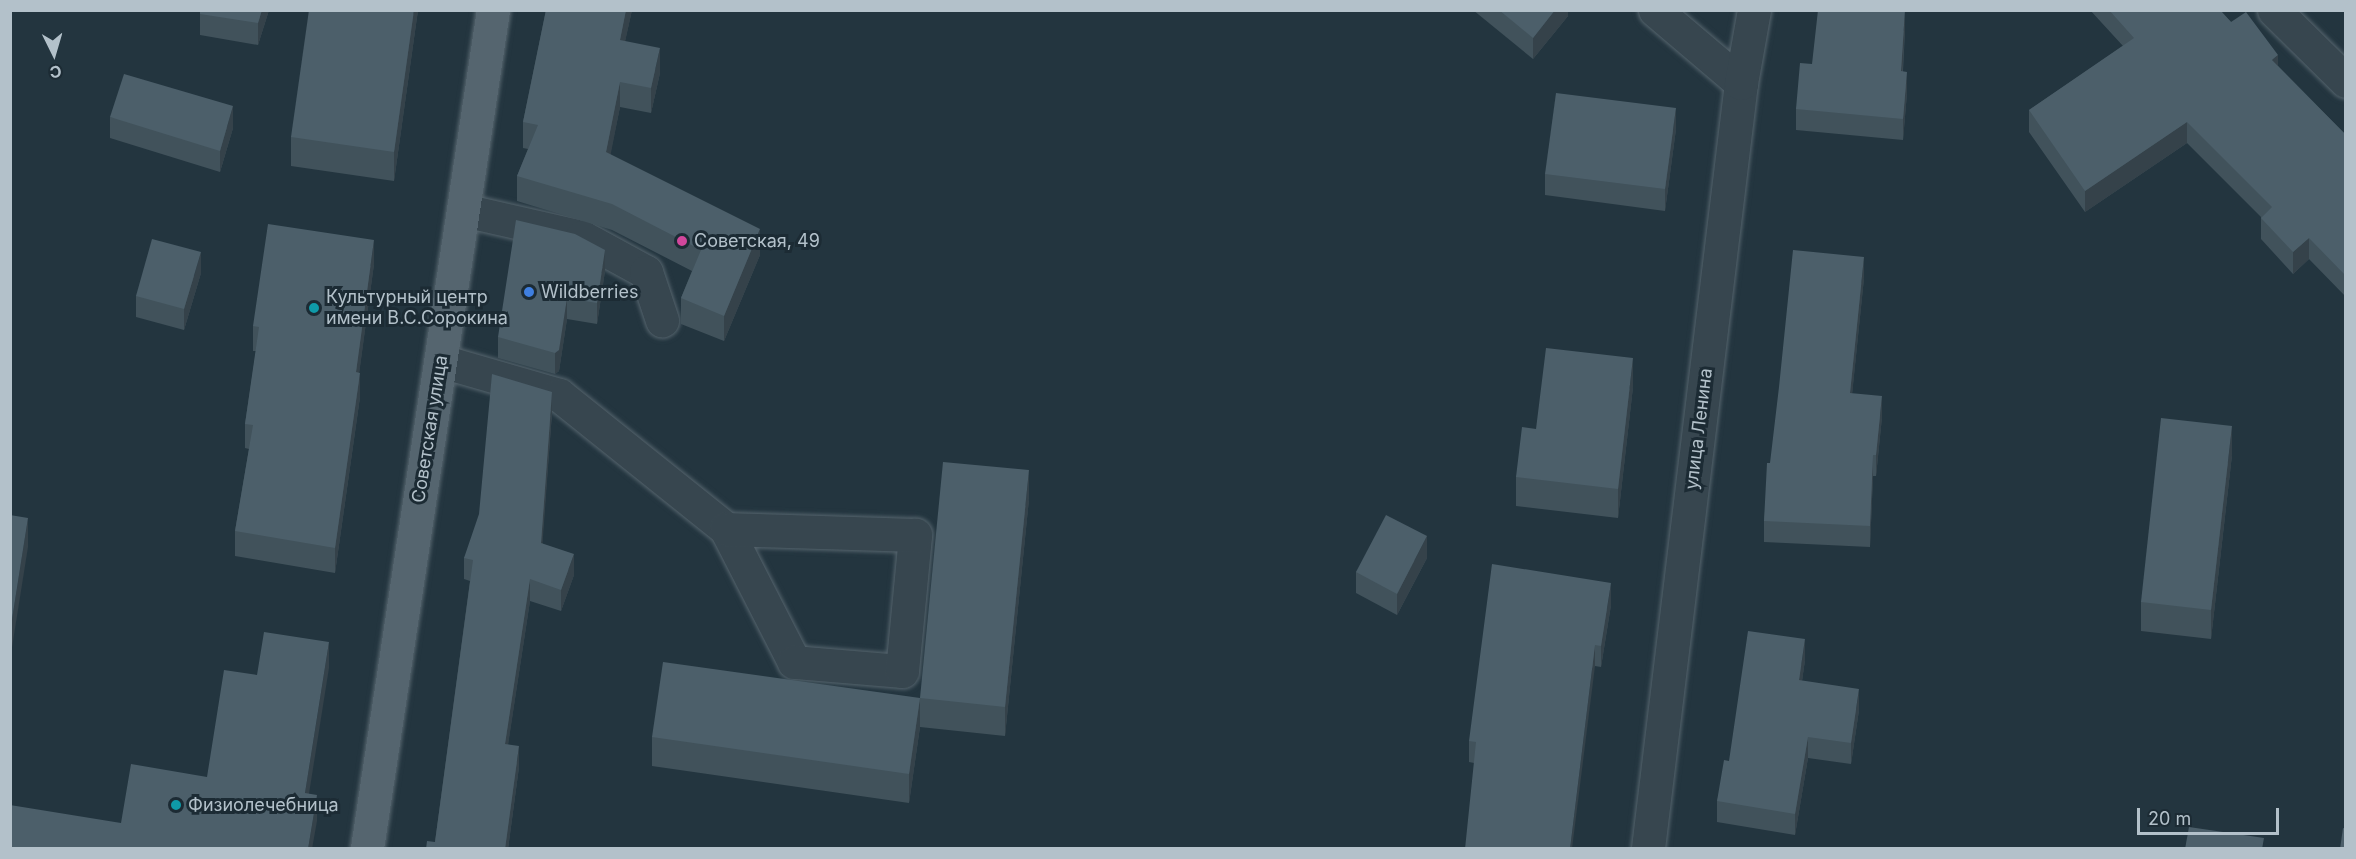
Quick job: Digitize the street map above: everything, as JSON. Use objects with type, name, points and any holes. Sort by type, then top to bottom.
[{"type":"main road","name":"Советская улица","points":[[367,849],[493,10]]},
{"type":"street","points":[[1655,10],[1741,83]]},
{"type":"street","name":"улица Ленина","points":[[1648,849],[1741,83],[1754,10]]},
{"type":"street","points":[[2274,10],[2346,81]]},
{"type":"street","points":[[463,210],[582,237],[646,273],[662,320]]},
{"type":"street","points":[[441,361],[559,395],[726,529],[794,662],[902,671],[915,535],[726,529]]},
{"type":"building","points":[[200,10],[262,10],[258,23],[200,14]]},
{"type":"building","points":[[309,10],[414,10],[394,152],[291,137]]},
{"type":"building","points":[[546,10],[626,10],[620,40],[660,48],[651,88],[620,82],[606,152],[760,229],[724,316],[681,298],[701,250],[612,204],[517,176],[538,125],[523,122]]},
{"type":"building","points":[[1499,10],[1555,10],[1533,38]]},
{"type":"building","points":[[1818,10],[1905,10],[1901,71],[1907,72],[1903,119],[1796,109],[1800,63],[1812,64]]},
{"type":"building","points":[[2109,10],[2220,10],[2231,22],[2246,12],[2278,55],[2272,60],[2346,135],[2346,276],[2309,238],[2293,252],[2261,218],[2272,207],[2187,122],[2085,191],[2029,110],[2134,38]]},
{"type":"building","points":[[124,74],[233,106],[220,151],[110,117]]},
{"type":"building","points":[[1556,93],[1676,108],[1665,189],[1545,174]]},
{"type":"building","points":[[516,220],[575,234],[605,250],[597,303],[567,298],[559,350],[555,353],[498,337]]},
{"type":"building","points":[[268,224],[374,240],[356,372],[360,373],[335,548],[235,531],[253,425],[245,424],[259,327],[253,326]]},
{"type":"building","points":[[152,239],[201,252],[184,309],[136,296]]},
{"type":"building","points":[[1793,250],[1864,257],[1850,393],[1882,396],[1876,455],[1873,455],[1870,526],[1764,521],[1767,463],[1770,463]]},
{"type":"building","points":[[1546,348],[1633,358],[1618,489],[1516,477],[1522,427],[1536,429]]},
{"type":"building","points":[[492,374],[552,392],[541,543],[574,554],[561,590],[530,579],[505,744],[519,746],[505,849],[426,849],[427,841],[435,842],[473,560],[464,558],[479,514]]},
{"type":"building","points":[[2161,418],[2232,426],[2211,610],[2141,602]]},
{"type":"building","points":[[943,462],[1029,470],[1005,707],[920,698]]},
{"type":"building","points":[[10,515],[28,518],[10,632]]},
{"type":"building","points":[[1386,515],[1427,536],[1397,594],[1356,572]]},
{"type":"building","points":[[1492,564],[1611,583],[1601,646],[1595,645],[1570,849],[1465,849],[1476,742],[1469,741]]},
{"type":"building","points":[[1748,631],[1805,639],[1799,680],[1859,689],[1851,743],[1808,737],[1795,814],[1717,801],[1724,760],[1729,761]]},
{"type":"building","points":[[264,632],[329,642],[305,793],[317,795],[308,849],[10,849],[10,805],[121,823],[131,764],[207,777],[224,670],[257,675]]},
{"type":"building","points":[[663,662],[920,698],[909,774],[652,737]]},
{"type":"building","points":[[2189,827],[2264,838],[2262,849],[2185,849]]},
{"type":"building","points":[[2343,828],[2346,829],[2346,849],[2340,849]]},
{"type":"place","name":"Советская, 49","points":[[682,241]]},
{"type":"place","name":"Wildberries","points":[[529,292]]},
{"type":"place","name":"Культурный центр имени В.С.Сорокина","points":[[314,308]]},
{"type":"place","name":"Физиолечебница","points":[[176,805]]}]
